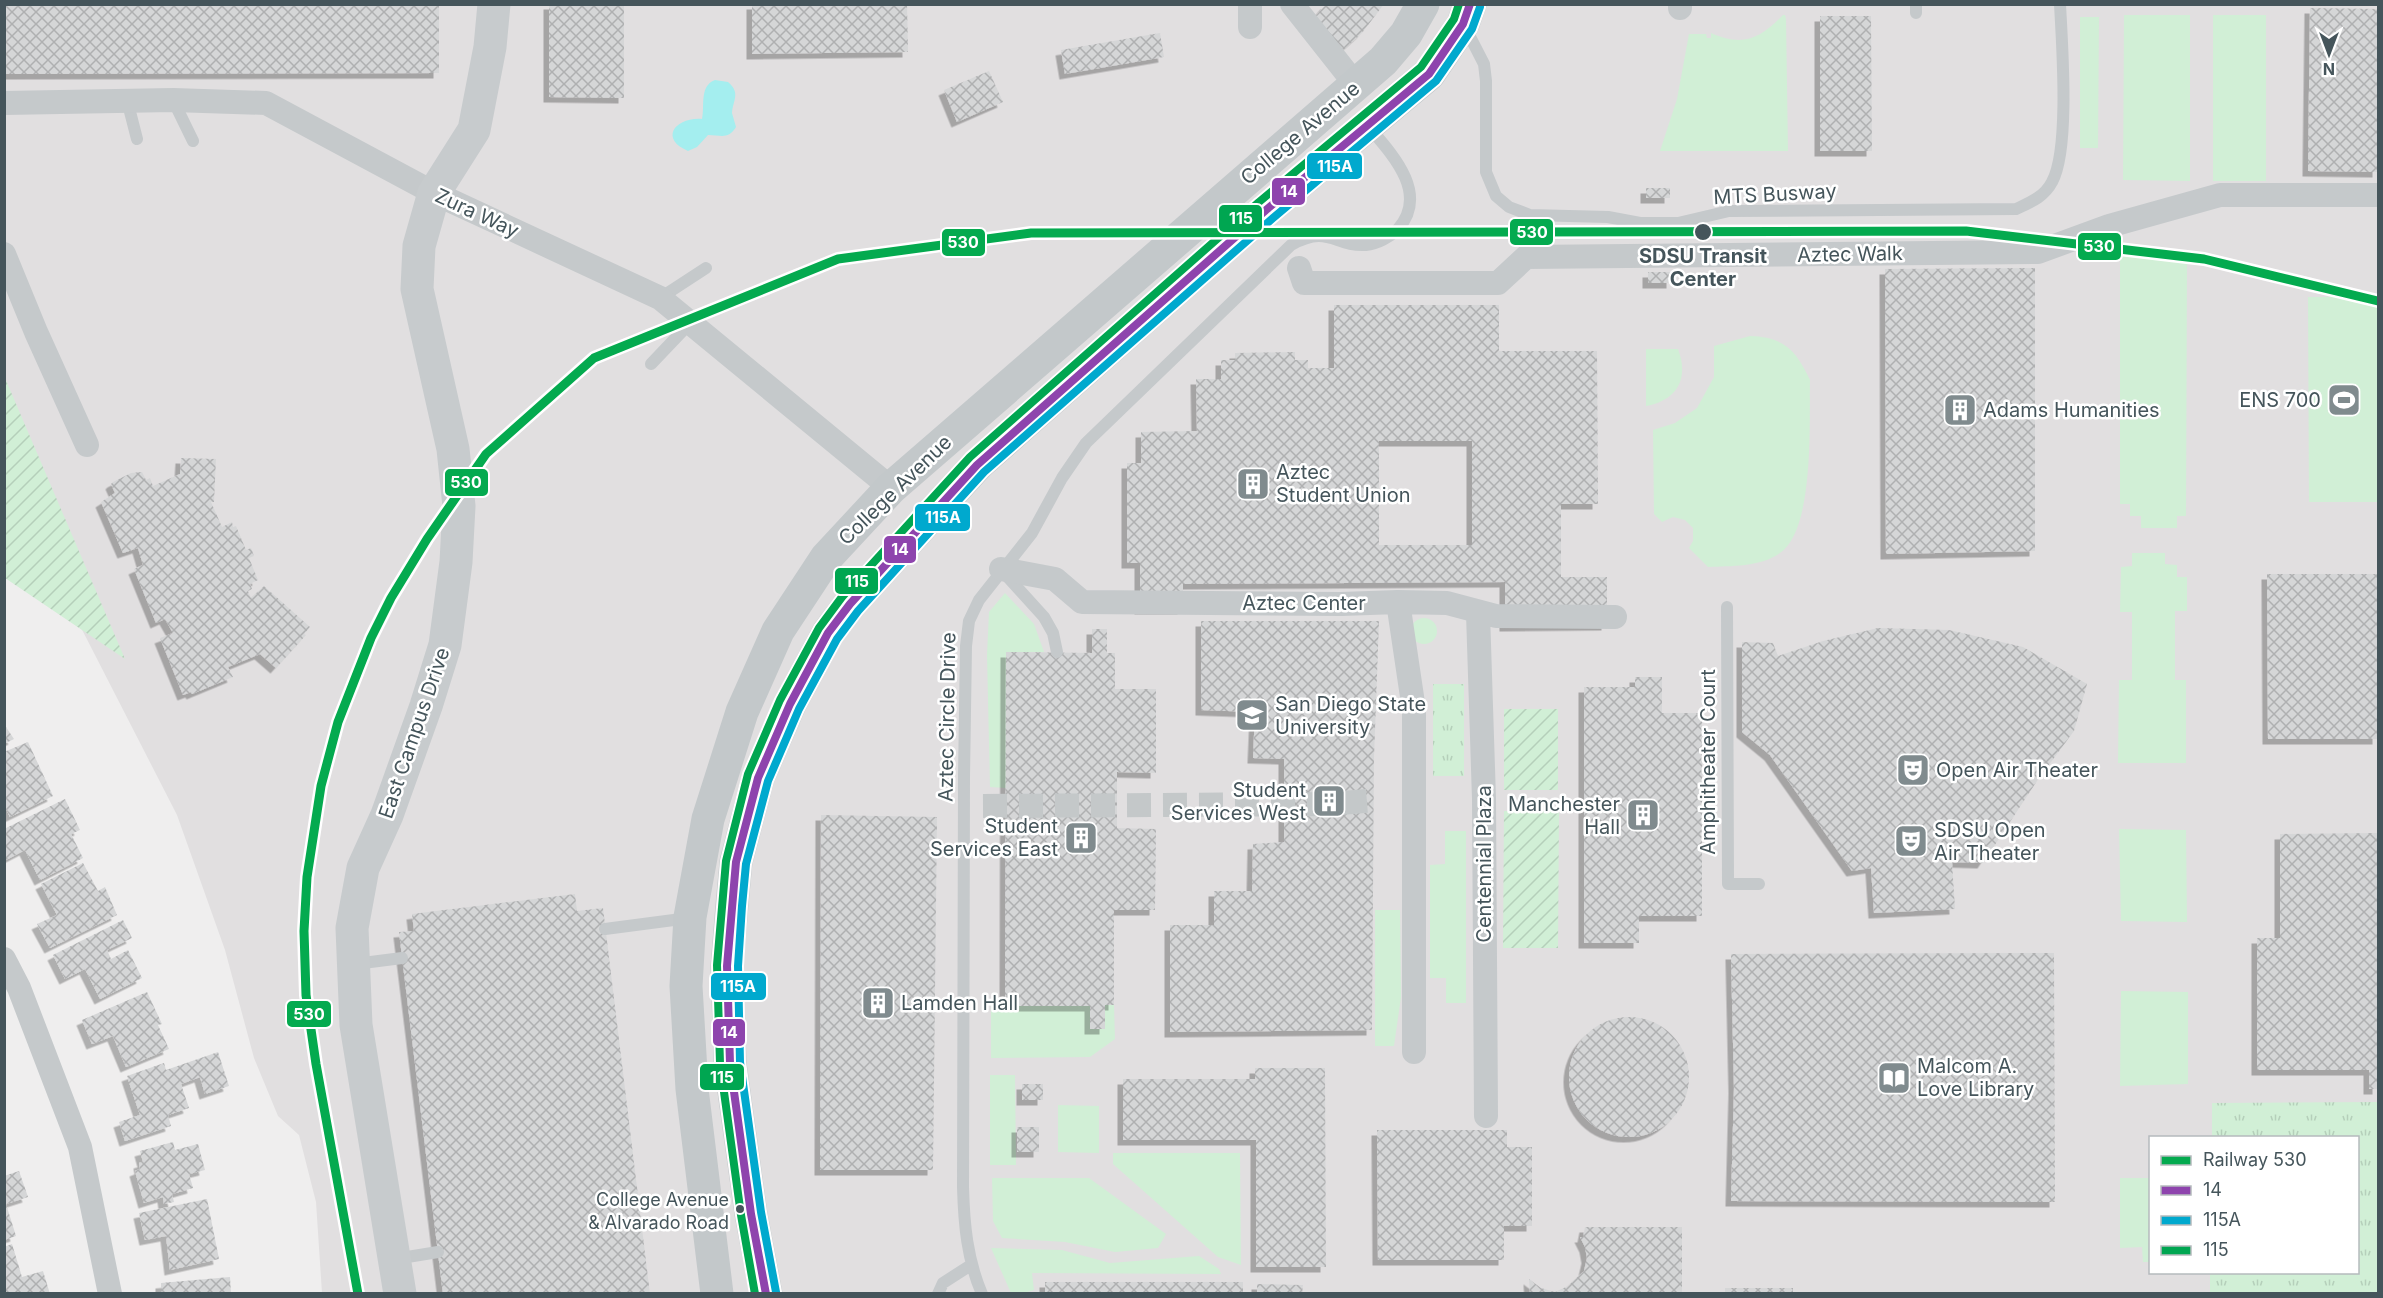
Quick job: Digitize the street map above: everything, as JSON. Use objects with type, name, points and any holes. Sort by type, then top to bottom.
[{"type":"main road","name":"College Avenue","points":[[717,1293],[692,1089],[686,986],[690,917],[708,819],[742,712],[778,631],[826,558],[891,488],[1356,86],[1383,61],[1406,34],[1423,4]]},
{"type":"main road","name":"College Avenue","points":[[766,1293],[751,1214],[730,1063],[727,966],[736,862],[758,778],[790,704],[828,633],[850,604],[977,465],[1266,210],[1429,74],[1466,14]]},
{"type":"main road","points":[[850,604],[898,507],[891,488]]},
{"type":"street","name":"East Campus Drive","points":[[400,1293],[356,1025],[352,928],[363,868],[387,815],[445,645],[456,562],[459,506],[453,449],[417,289],[419,246],[434,193],[474,130],[490,47],[494,4]]},
{"type":"street","points":[[1292,4],[1356,86]]},
{"type":"street","name":"Zura Way","points":[[4,103],[173,100],[266,103],[434,193],[660,298],[891,488]]},
{"type":"street","name":"Aztec Walk","points":[[1299,268],[1304,283],[1498,283],[1526,257],[2038,252],[2109,226],[2220,195],[2379,195]]},
{"type":"street","points":[[4,254],[87,445]]},
{"type":"street","name":"Aztec Center","points":[[1001,570],[1055,579],[1082,602],[1448,603],[1496,616],[1615,617]]},
{"type":"street","points":[[1398,602],[1414,710],[1414,1052]]},
{"type":"street","name":"Centennial Plaza","points":[[1479,613],[1484,799],[1486,1116]]},
{"type":"street","points":[[4,960],[19,988],[80,1148],[110,1293]]},
{"type":"lane","name":"MTS Busway","points":[[1466,14],[1484,64],[1486,172],[1496,196],[1509,207],[1530,214],[1608,217],[1640,223],[1678,223],[1729,211],[2016,209],[2041,197],[2052,183],[2061,161],[2060,4]]},
{"type":"lane","points":[[127,100],[137,139]]},
{"type":"lane","points":[[173,100],[193,141]]},
{"type":"lane","name":"Aztec Circle Drive","points":[[982,1293],[971,1265],[966,1242],[963,1187],[966,646],[969,621],[979,600],[1032,533],[1062,478],[1086,443],[1291,245],[1303,238],[1319,235],[1365,245],[1381,241],[1394,234],[1402,224],[1411,199],[1409,184],[1403,170],[1368,125]]},
{"type":"lane","points":[[660,298],[706,268]]},
{"type":"lane","points":[[651,364],[690,323]]},
{"type":"lane","points":[[1001,570],[1044,617],[1053,633],[1057,652]]},
{"type":"lane","name":"Amphitheater Court","points":[[1727,608],[1728,884],[1759,884]]},
{"type":"lane","points":[[605,929],[690,917]]},
{"type":"lane","points":[[354,964],[402,958]]},
{"type":"lane","points":[[394,1259],[438,1252]]},
{"type":"lane","points":[[938,1293],[943,1283],[971,1265]]},
{"type":"shaded area","name":"San Diego State University","points":[[5,5],[2378,5],[2378,1293],[322,1293],[316,1202],[299,1135],[278,1116],[254,1058],[225,950],[177,815],[74,614],[5,552]]},
{"type":"green space","points":[[1783,15],[1786,19],[1788,151],[1660,151],[1677,99],[1689,34],[1706,34],[1707,38],[1711,38],[1711,33],[1742,40],[1759,35]]},
{"type":"green space","points":[[2124,15],[2190,15],[2190,181],[2123,180]]},
{"type":"green space","points":[[2213,15],[2266,15],[2266,181],[2213,181]]},
{"type":"green space","points":[[2080,17],[2099,17],[2098,148],[2080,148]]},
{"type":"green space","points":[[2120,257],[2187,257],[2186,516],[2177,516],[2177,528],[2141,528],[2141,516],[2130,516],[2130,504],[2120,504]]},
{"type":"green space","name":"ENS 700","points":[[2308,297],[2378,297],[2378,502],[2309,502]]},
{"type":"green space","points":[[1750,336],[1772,339],[1788,347],[1800,361],[1810,380],[1808,473],[1805,499],[1791,540],[1780,553],[1755,563],[1708,567],[1689,548],[1693,541],[1693,528],[1685,520],[1673,517],[1662,522],[1654,514],[1653,430],[1675,423],[1697,408],[1714,377],[1714,346]]},
{"type":"green space","points":[[1646,349],[1678,349],[1682,369],[1678,386],[1673,393],[1666,399],[1646,406]]},
{"type":"green space","points":[[5,378],[125,659],[5,578]]},
{"type":"green space","points":[[2132,553],[2165,553],[2165,564],[2177,565],[2177,577],[2187,577],[2187,611],[2175,611],[2175,680],[2186,680],[2186,763],[2118,763],[2119,680],[2132,680],[2132,612],[2120,612],[2121,567],[2132,566]]},
{"type":"green space","points":[[1005,593],[1034,624],[1044,652],[1007,652],[1006,788],[990,787],[987,655],[989,612]]},
{"type":"green space","points":[[1424,618],[1434,621],[1437,631],[1434,641],[1424,644],[1414,641],[1411,631],[1414,621]]},
{"type":"green space","points":[[1433,684],[1464,684],[1464,776],[1433,776]]},
{"type":"green space","points":[[1504,709],[1558,709],[1558,790],[1504,790]]},
{"type":"green space","points":[[1504,811],[1559,811],[1558,948],[1503,948]]},
{"type":"green space","points":[[2119,829],[2186,830],[2187,922],[2121,921]]},
{"type":"green space","points":[[1445,831],[1466,831],[1466,1003],[1446,1003],[1446,978],[1430,978],[1430,865],[1445,864]]},
{"type":"green space","points":[[1375,910],[1400,910],[1401,997],[1394,1046],[1375,1046]]},
{"type":"green space","points":[[2121,991],[2188,992],[2188,1084],[2120,1086]]},
{"type":"green space","points":[[1105,1005],[1114,1005],[1115,1039],[1090,1057],[991,1058],[991,1006],[1090,1006],[1090,1029],[1104,1029]]},
{"type":"green space","points":[[990,1075],[1015,1075],[1016,1165],[990,1165]]},
{"type":"green space","points":[[2378,1102],[2378,1293],[2210,1293],[2210,1274],[2359,1274],[2359,1136],[2212,1136],[2212,1103]]},
{"type":"green space","points":[[1058,1105],[1099,1106],[1099,1153],[1058,1152]]},
{"type":"green space","points":[[1113,1153],[1240,1153],[1241,1265],[1218,1257],[1113,1164]]},
{"type":"green space","points":[[992,1178],[1089,1178],[1166,1234],[1158,1248],[1115,1252],[1065,1242],[1002,1238],[993,1221]]},
{"type":"green space","points":[[2120,1178],[2149,1178],[2149,1262],[2143,1262],[2142,1247],[2120,1248]]},
{"type":"green space","points":[[991,1248],[1062,1250],[1110,1263],[1199,1256],[1219,1269],[1221,1274],[1032,1273],[1034,1290],[1011,1293]]},
{"type":"water","points":[[715,80],[728,82],[734,90],[732,113],[736,127],[727,135],[708,135],[697,147],[688,151],[674,141],[674,130],[684,121],[702,119],[705,92],[710,83]]},
{"type":"building","points":[[5,4],[439,4],[439,73],[5,74]]},
{"type":"building","points":[[549,4],[624,4],[624,98],[549,97]]},
{"type":"building","points":[[752,4],[907,4],[908,52],[752,54]]},
{"type":"building","points":[[1326,4],[1384,4],[1362,33],[1342,51],[1315,17]]},
{"type":"building","points":[[2310,8],[2378,9],[2378,172],[2308,171]]},
{"type":"building","points":[[1820,16],[1871,16],[1872,151],[1820,151]]},
{"type":"building","points":[[1160,33],[1164,57],[1065,74],[1061,50]]},
{"type":"building","points":[[989,71],[1003,102],[957,122],[944,90]]},
{"type":"building","points":[[1646,188],[1670,188],[1670,198],[1646,198]]},
{"type":"building","name":"Adams Humanities","points":[[2035,268],[2035,551],[1886,554],[1885,269]]},
{"type":"building","points":[[1648,272],[1672,272],[1672,283],[1648,283]]},
{"type":"building","name":"Aztec Student Union","points":[[1334,305],[1499,305],[1499,351],[1597,351],[1598,504],[1561,504],[1561,577],[1607,577],[1607,625],[1505,626],[1505,582],[1183,584],[1183,609],[1140,609],[1140,563],[1127,563],[1127,463],[1141,463],[1141,432],[1197,431],[1196,379],[1221,379],[1221,360],[1235,360],[1235,353],[1295,352],[1295,360],[1308,360],[1308,368],[1334,368]],"holes":[[[1379,441],[1472,441],[1472,545],[1379,545]]]},
{"type":"building","points":[[181,458],[216,459],[214,502],[211,502],[222,527],[232,522],[246,550],[251,548],[254,556],[249,558],[258,580],[250,584],[252,589],[248,591],[251,598],[264,586],[310,627],[304,634],[306,635],[276,668],[260,654],[228,667],[233,677],[192,694],[191,692],[183,695],[160,638],[173,633],[165,619],[156,623],[134,569],[143,565],[138,548],[123,553],[101,502],[115,493],[111,484],[113,482],[131,473],[142,472],[146,480],[150,478],[153,486],[180,474]]},
{"type":"building","points":[[2267,574],[2378,574],[2378,739],[2268,739]]},
{"type":"building","name":"Student Services West","points":[[1201,621],[1379,621],[1374,757],[1372,1030],[1170,1032],[1170,925],[1214,925],[1214,891],[1252,891],[1253,844],[1284,842],[1284,759],[1253,758],[1255,712],[1201,710]]},
{"type":"building","name":"Open Air Theater","points":[[1878,628],[1949,630],[2023,647],[2087,684],[2074,731],[2037,781],[1983,863],[1952,862],[1955,909],[1874,913],[1871,868],[1852,871],[1770,755],[1742,732],[1742,642],[1773,643],[1778,656],[1823,641]]},
{"type":"building","name":"Student Services East","points":[[1092,629],[1107,629],[1107,653],[1115,653],[1115,689],[1156,689],[1156,773],[1117,772],[1117,828],[1156,829],[1155,910],[1114,910],[1114,1005],[1105,1005],[1105,1029],[1090,1029],[1090,1006],[1005,1006],[1006,652],[1092,653]]},
{"type":"building","name":"Manchester Hall","points":[[1635,677],[1662,677],[1662,713],[1702,713],[1702,916],[1639,916],[1639,943],[1584,943],[1584,687],[1635,687]]},
{"type":"building","points":[[4,724],[14,739],[4,744]]},
{"type":"building","points":[[28,742],[53,796],[10,817],[4,805],[4,752]]},
{"type":"building","points":[[65,799],[80,830],[71,834],[83,858],[40,880],[25,850],[6,860],[4,829]]},
{"type":"building","name":"Lamden Hall","points":[[821,815],[937,817],[933,1170],[820,1170]]},
{"type":"building","points":[[2378,833],[2378,1089],[2369,1089],[2369,1070],[2257,1070],[2257,938],[2280,938],[2280,834]]},
{"type":"building","points":[[83,863],[98,891],[105,887],[117,915],[50,948],[37,924],[57,915],[41,884]]},
{"type":"building","points":[[575,894],[577,911],[603,908],[650,1294],[443,1294],[399,932],[414,931],[412,914]]},
{"type":"building","points":[[123,920],[132,938],[107,950],[111,959],[128,950],[142,978],[100,999],[85,969],[65,979],[53,955]]},
{"type":"building","name":"Malcom A. Love Library","points":[[2054,953],[2055,1202],[1731,1201],[1734,1088],[1731,954]]},
{"type":"building","points":[[147,992],[162,1024],[158,1025],[169,1049],[126,1067],[113,1036],[92,1044],[82,1020]]},
{"type":"building","points":[[1629,1017],[1652,1021],[1672,1034],[1685,1054],[1689,1077],[1685,1100],[1672,1120],[1652,1133],[1629,1137],[1606,1133],[1586,1120],[1573,1100],[1569,1077],[1573,1054],[1586,1034],[1606,1021]]},
{"type":"building","points":[[218,1052],[229,1086],[205,1094],[200,1077],[181,1084],[189,1108],[168,1115],[171,1126],[125,1141],[119,1122],[140,1115],[127,1076],[164,1063],[166,1070]]},
{"type":"building","points":[[1255,1068],[1325,1068],[1326,1267],[1256,1267],[1256,1140],[1123,1140],[1123,1079],[1255,1079]]},
{"type":"building","points":[[1022,1084],[1043,1084],[1043,1100],[1022,1100]]},
{"type":"building","points":[[1017,1127],[1039,1127],[1039,1152],[1017,1152]]},
{"type":"building","points":[[1377,1130],[1507,1130],[1507,1147],[1532,1147],[1532,1226],[1504,1226],[1504,1260],[1378,1260]]},
{"type":"building","points":[[173,1142],[175,1150],[198,1144],[205,1170],[189,1174],[193,1188],[172,1194],[174,1202],[164,1204],[163,1197],[144,1203],[135,1171],[140,1169],[139,1163],[143,1162],[140,1151]]},
{"type":"building","points":[[19,1171],[28,1197],[6,1204],[16,1236],[4,1240],[4,1176]]},
{"type":"building","points":[[207,1199],[219,1259],[170,1270],[166,1236],[145,1240],[139,1213]]},
{"type":"building","points":[[1585,1227],[1682,1227],[1682,1294],[1530,1294],[1529,1279],[1541,1288],[1555,1292],[1568,1286],[1584,1271],[1587,1258],[1580,1237],[1583,1237]]},
{"type":"building","points":[[12,1244],[22,1277],[43,1271],[50,1294],[4,1294],[4,1247]]},
{"type":"building","points":[[230,1277],[231,1294],[161,1294],[161,1283]]},
{"type":"building","points":[[1045,1282],[1243,1282],[1243,1294],[1045,1294]]},
{"type":"building","points":[[1257,1284],[1303,1285],[1302,1294],[1257,1294]]},
{"type":"building","points":[[1725,1288],[1793,1288],[1793,1294],[1725,1294]]},
{"type":"tunnel","points":[[983,806],[1329,804],[1378,800]]},
{"type":"rail line","name":"530","points":[[358,1294],[316,1064],[306,995],[304,931],[307,877],[321,786],[338,722],[371,638],[391,598],[427,539],[486,454],[594,358],[838,259],[1031,233],[1966,231],[2204,259],[2378,301]]},
{"type":"transit line","name":"115","points":[[755,1294],[741,1215],[720,1063],[717,965],[726,861],[748,774],[780,700],[819,628],[842,597],[970,457],[1259,202],[1421,67],[1454,19],[1459,4]]},
{"type":"transit line","name":"14","points":[[766,1294],[751,1214],[730,1063],[727,966],[736,862],[758,778],[790,704],[828,633],[850,604],[977,465],[1266,210],[1429,74],[1463,24],[1470,4]]},
{"type":"transit line","name":"115A","points":[[776,1292],[761,1212],[740,1062],[738,966],[742,906],[746,864],[768,781],[799,709],[837,639],[858,611],[984,472],[1273,218],[1436,81],[1472,29],[1480,7]]},
{"type":"place","name":"SDSU Transit Center","points":[[1703,232]]},
{"type":"place","name":"ENS 700","points":[[2344,400]]},
{"type":"place","name":"Adams Humanities","points":[[1960,410]]},
{"type":"place","name":"Aztec Student Union","points":[[1253,484]]},
{"type":"place","name":"San Diego State University","points":[[1252,715]]},
{"type":"place","name":"Open Air Theater","points":[[1913,770]]},
{"type":"place","name":"Student Services West","points":[[1329,801]]},
{"type":"place","name":"Manchester Hall","points":[[1643,815]]},
{"type":"place","name":"Student Services East","points":[[1081,838]]},
{"type":"place","name":"SDSU Open Air Theater","points":[[1911,841]]},
{"type":"place","name":"Lamden Hall","points":[[878,1003]]},
{"type":"place","name":"Malcom A. Love Library","points":[[1894,1078]]},
{"type":"place","name":"College Avenue & Alvarado Road","points":[[740,1209]]}]
